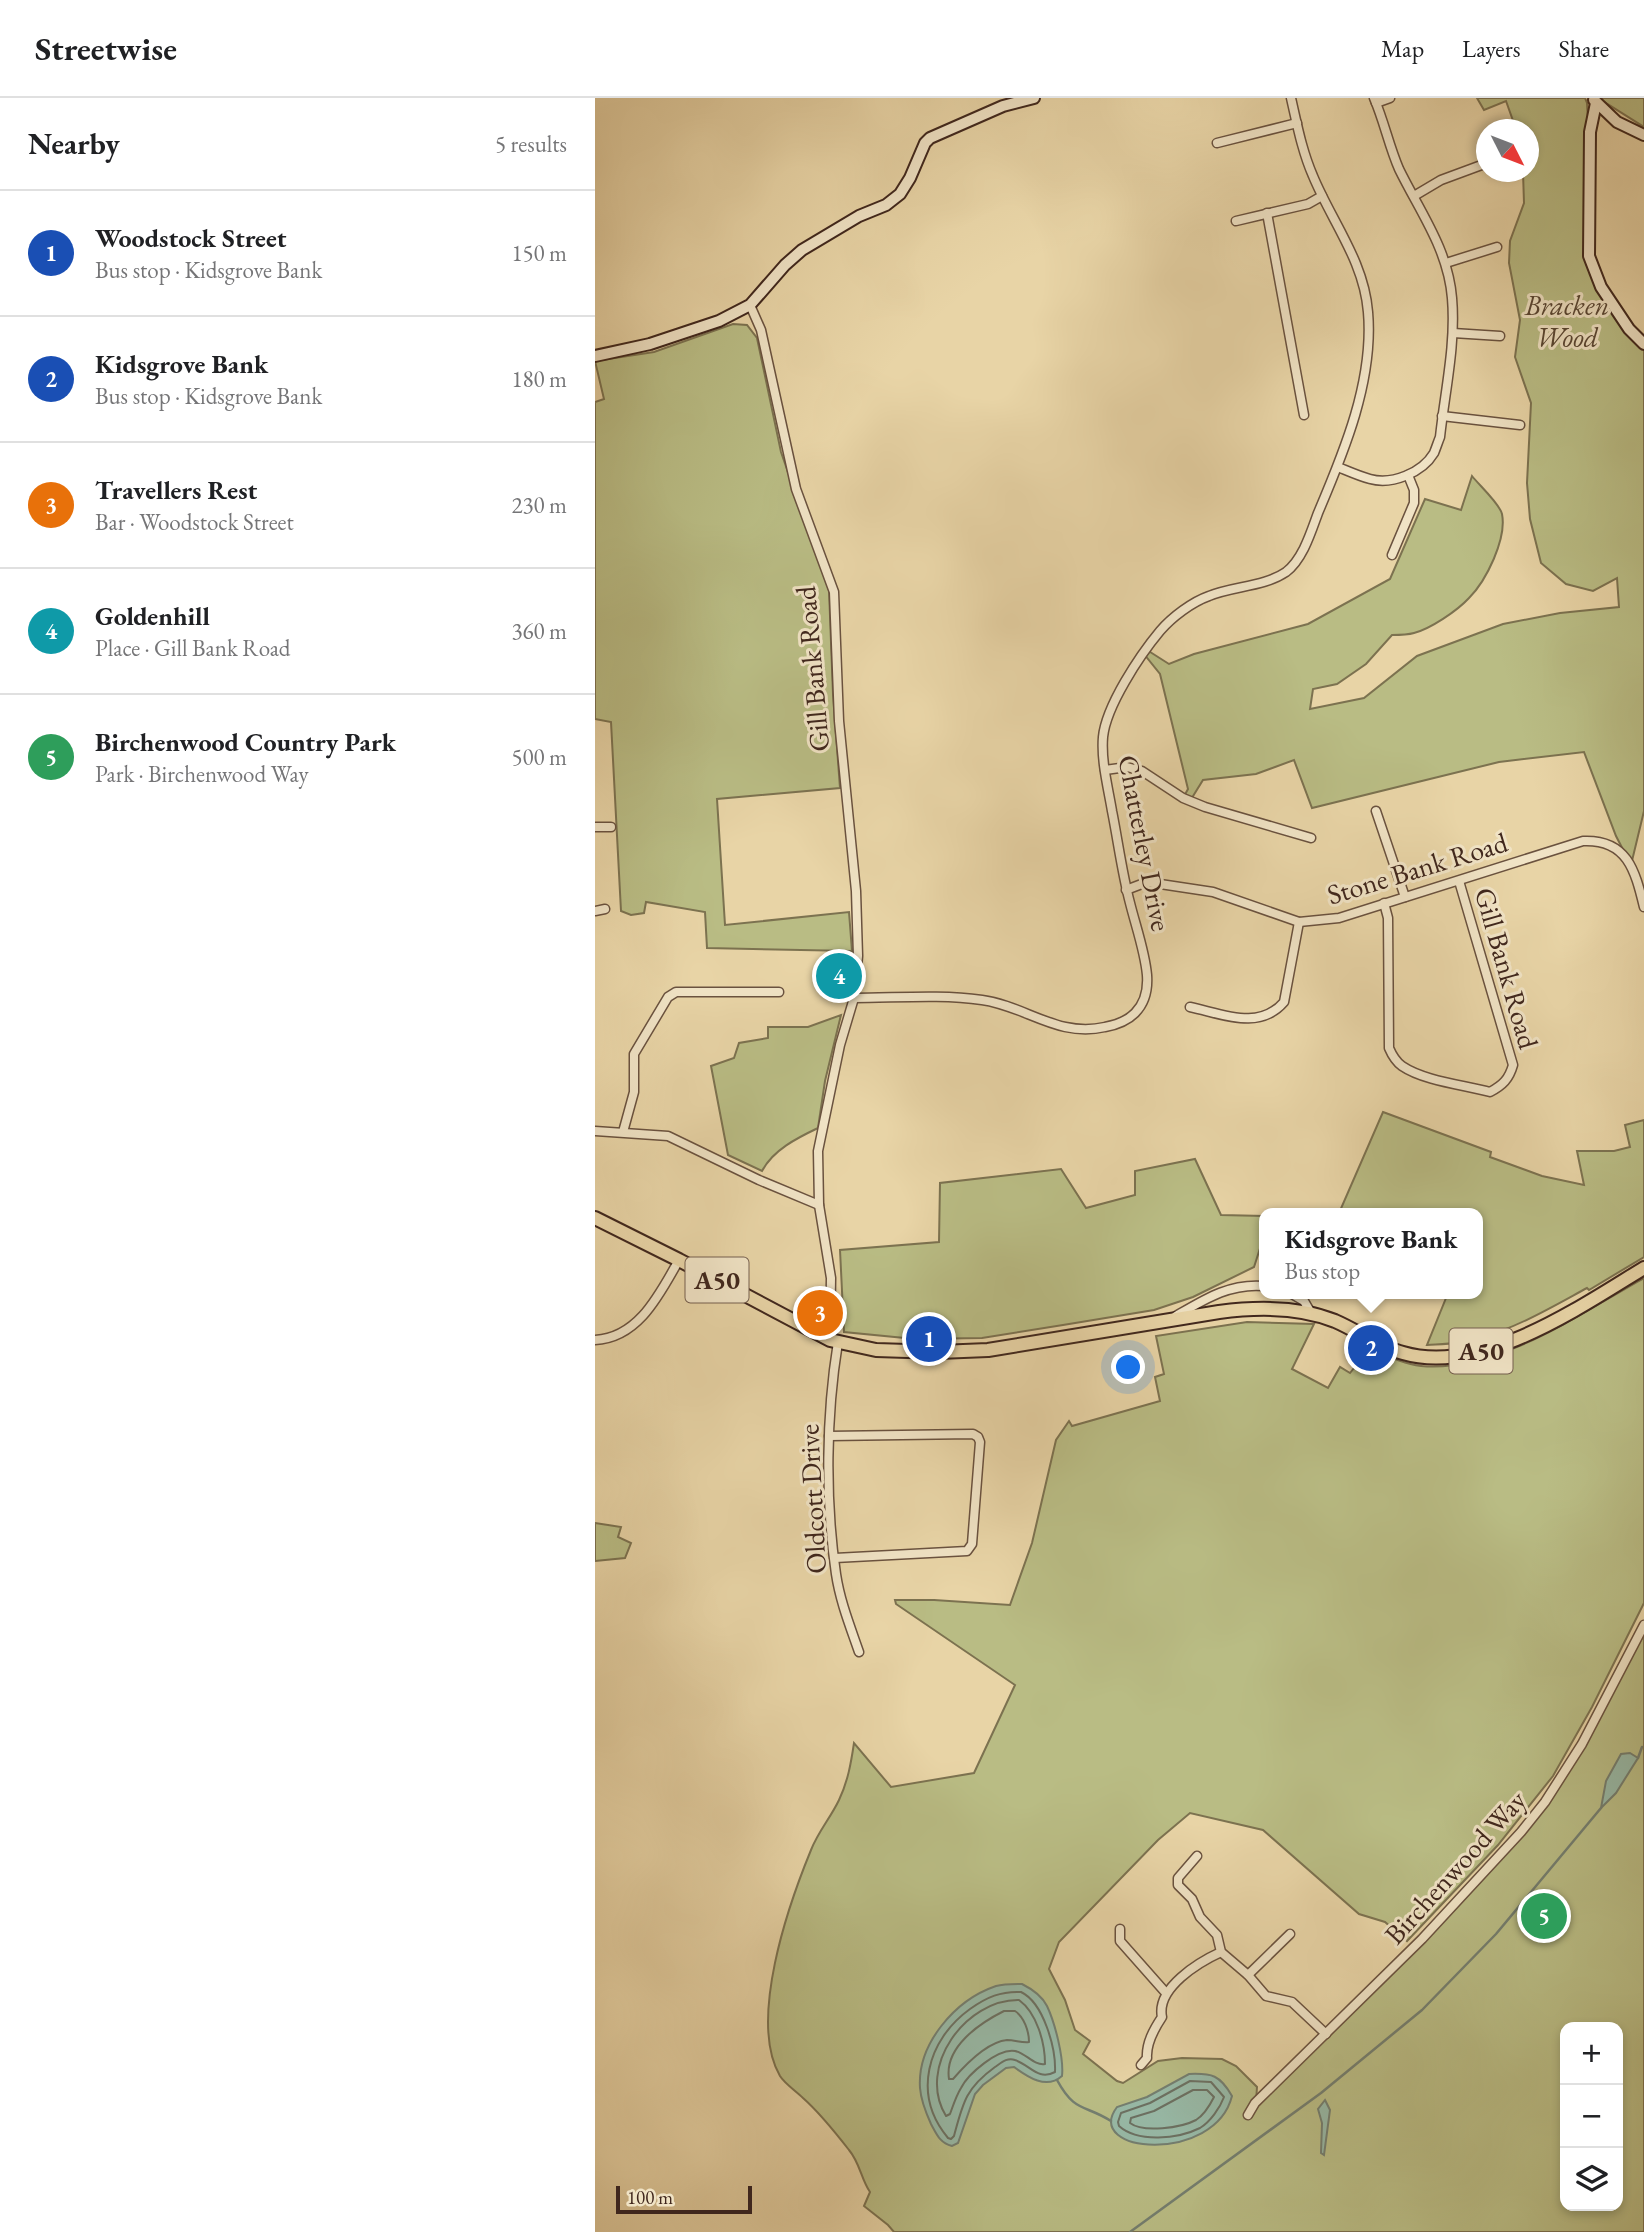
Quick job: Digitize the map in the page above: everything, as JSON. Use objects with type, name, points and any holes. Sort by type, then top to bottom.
[{"type":"main road","name":"A50","points":[[595,1217],[834,1341],[898,1352],[988,1350],[1242,1309],[1271,1308],[1311,1313],[1333,1320],[1385,1347],[1405,1354],[1420,1357],[1463,1355],[1492,1348],[1527,1334],[1578,1308],[1644,1268]]},
{"type":"street","points":[[595,356],[650,344],[719,321],[750,305],[802,250],[859,216],[886,205],[900,194],[930,138],[1003,107],[1034,98]]},
{"type":"street","name":"Chatterley Drive","points":[[854,998],[953,997],[985,1000],[1014,1008],[1062,1028],[1088,1029],[1117,1024],[1136,1012],[1144,999],[1147,981],[1144,957],[1126,890],[1105,771],[1103,738],[1108,714],[1161,630],[1185,609],[1208,596],[1238,589],[1286,572],[1298,559],[1353,427],[1369,343],[1369,312],[1357,261],[1305,158],[1291,98]]},
{"type":"street","points":[[1338,467],[1372,480],[1408,475],[1434,453],[1440,437],[1453,333],[1452,296],[1446,263],[1437,238],[1391,150],[1375,100],[1390,98]]},
{"type":"street","points":[[1594,100],[1617,122],[1644,135]]},
{"type":"street","points":[[1594,100],[1590,132],[1589,256],[1601,287],[1629,329],[1644,344]]},
{"type":"street","points":[[1217,143],[1297,123]]},
{"type":"street","points":[[1414,196],[1441,180],[1476,167]]},
{"type":"street","points":[[1236,220],[1308,204],[1322,196]]},
{"type":"street","points":[[1267,213],[1304,415]]},
{"type":"street","points":[[1446,263],[1497,247]]},
{"type":"street","name":"Gill Bank Road","points":[[750,305],[761,330],[796,489],[834,592],[839,721],[856,891],[858,956],[854,998],[840,1045],[818,1151],[819,1205]]},
{"type":"street","points":[[1453,333],[1500,336]]},
{"type":"street","points":[[1442,415],[1520,425]]},
{"type":"street","points":[[1392,555],[1414,503],[1414,490],[1408,475]]},
{"type":"street","points":[[1105,771],[1127,767],[1142,771],[1183,799],[1311,838]]},
{"type":"street","points":[[1376,811],[1405,897]]},
{"type":"street","points":[[595,827],[611,827]]},
{"type":"street","name":"Stone Bank Road","points":[[1126,890],[1147,882],[1213,892],[1299,922],[1339,918],[1583,841],[1599,841],[1611,845],[1629,862],[1642,888],[1644,906]]},
{"type":"street","name":"Gill Bank Road","points":[[1384,903],[1388,918],[1389,1048],[1394,1059],[1420,1074],[1490,1092],[1501,1086],[1513,1065],[1458,881]]},
{"type":"street","points":[[595,911],[605,909]]},
{"type":"street","points":[[1190,1007],[1253,1020],[1276,1012],[1284,1002],[1299,922]]},
{"type":"street","points":[[623,1132],[633,1092],[634,1054],[668,997],[676,992],[779,992]]},
{"type":"street","points":[[595,1131],[668,1136],[759,1180],[819,1205]]},
{"type":"street","name":"Oldcott Drive","points":[[819,1205],[831,1278],[834,1341],[829,1436],[835,1558],[846,1614],[859,1652]]},
{"type":"street","points":[[595,1339],[606,1339],[620,1334],[643,1316],[652,1306],[679,1260]]},
{"type":"street","points":[[1169,1320],[1224,1290],[1259,1286]]},
{"type":"street","points":[[1301,1299],[1311,1313]]},
{"type":"street","points":[[829,1436],[974,1434],[980,1442],[972,1544],[967,1551],[835,1558]]},
{"type":"street","name":"Birchenwood Way","points":[[1248,2115],[1254,2105],[1425,1935],[1521,1833],[1545,1802],[1582,1744],[1644,1625]]},
{"type":"street","points":[[1197,1856],[1178,1878],[1178,1885],[1192,1899],[1200,1917],[1217,1935],[1221,1952],[1248,1975],[1266,1996],[1292,2002],[1326,2034]]},
{"type":"street","points":[[1120,1929],[1120,1941],[1166,1993]]},
{"type":"street","points":[[1248,1975],[1290,1934]]},
{"type":"street","points":[[1141,2065],[1147,2058],[1146,2049],[1162,2017],[1166,1993],[1199,1963],[1221,1952]]},
{"type":"street","points":[[1247,2098],[1254,2105]]},
{"type":"green space","name":"Bracken Wood","points":[[1477,98],[1585,98],[1588,120],[1585,257],[1644,344],[1644,811],[1631,865],[1616,836],[1584,752],[1499,762],[1312,808],[1294,760],[1256,774],[1203,780],[1190,801],[1183,798],[1188,789],[1160,674],[1144,654],[1147,650],[1169,664],[1194,654],[1308,624],[1390,579],[1425,499],[1461,510],[1472,476],[1500,510],[1503,524],[1494,559],[1476,591],[1464,603],[1428,628],[1406,635],[1392,635],[1366,664],[1337,684],[1313,689],[1310,709],[1364,698],[1417,656],[1503,624],[1560,613],[1619,607],[1617,578],[1593,591],[1566,584],[1541,563],[1530,519],[1527,483],[1531,403],[1515,357],[1520,320],[1509,263],[1510,241],[1524,203],[1523,182],[1539,182],[1539,119],[1512,119],[1506,101],[1484,110]]},
{"type":"green space","points":[[1598,98],[1644,98],[1644,127]]},
{"type":"green space","points":[[733,324],[747,325],[757,338],[781,452],[829,590],[840,788],[717,799],[725,925],[849,912],[852,951],[707,948],[705,912],[646,902],[644,913],[631,915],[621,911],[611,722],[595,719],[595,402],[604,399],[595,361],[654,352]]},
{"type":"green space","points":[[841,1015],[825,1081],[818,1128],[779,1151],[762,1171],[728,1155],[711,1066],[734,1058],[739,1043],[768,1038],[768,1027],[808,1027]]},
{"type":"green space","points":[[1383,1112],[1491,1152],[1490,1157],[1542,1176],[1584,1185],[1577,1151],[1614,1151],[1630,1147],[1625,1125],[1644,1120],[1644,1257],[1589,1290],[1587,1288],[1533,1317],[1491,1335],[1452,1344],[1427,1345],[1446,1299],[1483,1299],[1483,1208],[1341,1208]]},
{"type":"green space","points":[[1195,1159],[1221,1215],[1259,1216],[1259,1252],[1254,1267],[1193,1297],[1154,1310],[982,1338],[915,1339],[844,1332],[840,1250],[939,1242],[940,1183],[1061,1169],[1086,1208],[1135,1195],[1135,1171]]},
{"type":"green space","points":[[1644,1278],[1644,1603],[1592,1707],[1553,1776],[1498,1845],[1407,1941],[1385,1922],[1359,1914],[1263,1830],[1190,1813],[1158,1840],[1059,1942],[1049,1969],[1065,2000],[1075,2030],[1090,2041],[1083,2054],[1117,2081],[1123,2083],[1158,2061],[1182,2058],[1222,2059],[1236,2066],[1257,2087],[1256,2102],[1521,1832],[1573,1760],[1644,1624],[1644,2232],[894,2232],[864,2206],[870,2192],[853,2155],[821,2116],[780,2076],[771,2053],[768,2025],[775,1963],[792,1901],[817,1837],[842,1793],[854,1743],[891,1787],[974,1773],[1015,1685],[896,1604],[895,1600],[1010,1605],[1032,1543],[1056,1440],[1069,1421],[1072,1426],[1160,1401],[1155,1377],[1164,1374],[1156,1336],[1247,1322],[1314,1324],[1292,1369],[1328,1388],[1340,1367],[1350,1373],[1370,1348],[1421,1366],[1450,1366],[1508,1351],[1565,1324]]},
{"type":"green space","points":[[595,1523],[621,1527],[618,1537],[631,1543],[625,1558],[595,1561]]},
{"type":"water","points":[[1630,1753],[1638,1758],[1616,1793],[1601,1808],[1606,1781],[1621,1754]]},
{"type":"water","points":[[1022,1984],[1036,1993],[1047,2006],[1058,2041],[1062,2076],[1050,2082],[1043,2082],[1014,2067],[1006,2068],[975,2094],[958,2143],[948,2145],[939,2138],[924,2107],[920,2088],[925,2055],[941,2026],[966,2002],[999,1985]]},
{"type":"water","points":[[1189,2074],[1215,2077],[1228,2089],[1232,2096],[1221,2118],[1202,2133],[1179,2142],[1155,2145],[1134,2142],[1118,2135],[1111,2123],[1117,2107],[1147,2097]]},
{"type":"water","points":[[1325,2100],[1330,2110],[1324,2155],[1321,2153],[1322,2123],[1318,2109]]},
{"type":"waterway","points":[[1638,1758],[1642,1747]]},
{"type":"waterway","points":[[1130,2232],[1321,2093],[1422,2010],[1496,1934],[1601,1808]]},
{"type":"waterway","points":[[1057,2080],[1075,2103],[1111,2121]]},
{"type":"place","name":"Goldenhill","points":[[839,976]]},
{"type":"place","name":"Travellers Rest","points":[[820,1313]]},
{"type":"place","name":"Woodstock Street","points":[[929,1339]]},
{"type":"place","name":"Kidsgrove Bank","points":[[1371,1348]]},
{"type":"place","name":"Birchenwood Country Park","points":[[1544,1916]]}]
